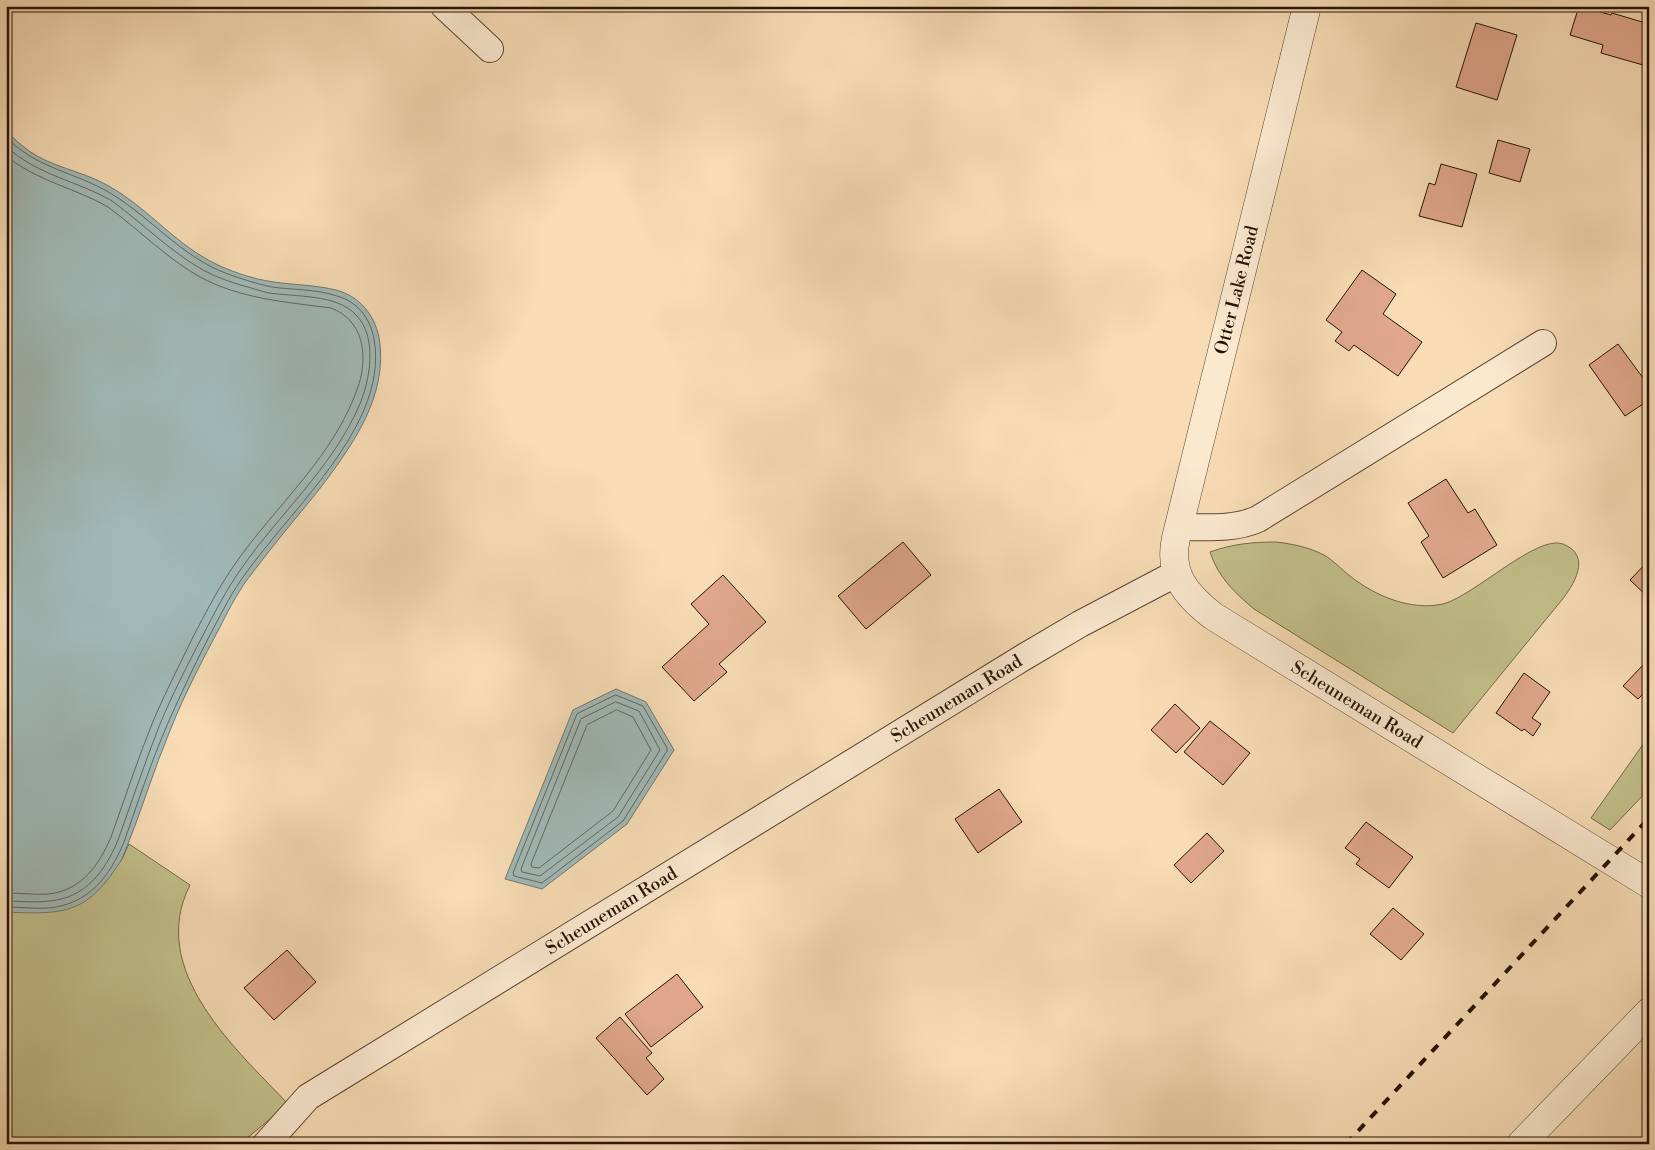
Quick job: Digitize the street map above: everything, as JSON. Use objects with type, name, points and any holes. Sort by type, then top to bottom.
[{"type":"street","points":[[444,6],[490,49]]},
{"type":"street","name":"Otter Lake Road","points":[[1177,573],[1174,554],[1179,527],[1307,6]]},
{"type":"street","points":[[1179,527],[1227,527],[1244,525],[1258,519],[1543,344]]},
{"type":"street","name":"Scheuneman Road","points":[[266,1144],[308,1097],[1024,657],[1080,624],[1177,573],[1187,592],[1213,616],[1649,884]]},
{"type":"street","points":[[1521,1144],[1649,1012]]},
{"type":"shaded area","points":[[1276,542],[1300,546],[1318,552],[1371,590],[1394,600],[1431,606],[1456,599],[1522,556],[1552,543],[1563,544],[1572,549],[1579,563],[1575,580],[1566,595],[1453,733],[1254,609],[1222,577],[1210,552],[1243,544]]},
{"type":"shaded area","points":[[1649,736],[1649,789],[1610,830],[1591,818]]},
{"type":"shaded area","points":[[129,844],[190,885],[180,917],[180,947],[188,977],[203,1005],[222,1033],[288,1104],[240,1144],[6,1144],[6,851],[122,859]]},
{"type":"water","points":[[6,130],[14,139],[38,156],[105,184],[119,192],[196,253],[217,265],[257,279],[328,288],[352,297],[364,307],[377,329],[381,359],[373,400],[355,438],[318,491],[244,584],[188,689],[158,761],[122,859],[110,877],[86,900],[74,907],[45,913],[6,912]]},
{"type":"water","points":[[616,689],[646,702],[674,750],[627,824],[542,889],[505,879],[573,710]]},
{"type":"building","points":[[1579,6],[1649,24],[1649,46],[1643,65],[1601,53],[1603,45],[1570,35]]},
{"type":"building","points":[[1476,23],[1517,35],[1497,100],[1456,87]]},
{"type":"building","points":[[1498,140],[1530,149],[1520,182],[1489,173]]},
{"type":"building","points":[[1441,164],[1477,174],[1462,227],[1419,216],[1429,183],[1435,185]]},
{"type":"building","points":[[1362,270],[1396,294],[1383,314],[1422,342],[1398,376],[1354,345],[1349,351],[1335,341],[1342,332],[1326,320]]},
{"type":"building","points":[[1618,344],[1649,386],[1649,400],[1625,416],[1589,365]]},
{"type":"building","points":[[1446,479],[1468,513],[1475,509],[1497,545],[1443,578],[1421,542],[1429,536],[1408,503]]},
{"type":"building","points":[[903,542],[931,575],[866,629],[838,596]]},
{"type":"building","points":[[1649,560],[1649,598],[1630,580]]},
{"type":"building","points":[[723,575],[766,622],[719,664],[727,672],[694,701],[662,667],[709,624],[691,604]]},
{"type":"building","points":[[1645,663],[1649,666],[1649,688],[1638,699],[1623,686]]},
{"type":"building","points":[[1524,673],[1550,692],[1532,718],[1541,724],[1533,736],[1524,729],[1522,731],[1496,713]]},
{"type":"building","points":[[1175,704],[1200,728],[1176,753],[1151,730]]},
{"type":"building","points":[[1210,721],[1250,753],[1223,785],[1184,752]]},
{"type":"building","points":[[999,789],[1022,822],[978,853],[955,819]]},
{"type":"building","points":[[1366,822],[1413,857],[1389,888],[1356,864],[1360,859],[1345,848]]},
{"type":"building","points":[[1207,833],[1224,851],[1191,883],[1174,865]]},
{"type":"building","points":[[1393,908],[1424,934],[1401,960],[1370,934]]},
{"type":"building","points":[[287,950],[316,982],[274,1020],[244,988]]},
{"type":"building","points":[[677,974],[703,1007],[651,1047],[625,1014]]},
{"type":"building","points":[[620,1017],[652,1053],[646,1058],[664,1079],[647,1095],[596,1038]]},
{"type":"railway","points":[[1346,1144],[1649,818]]}]
